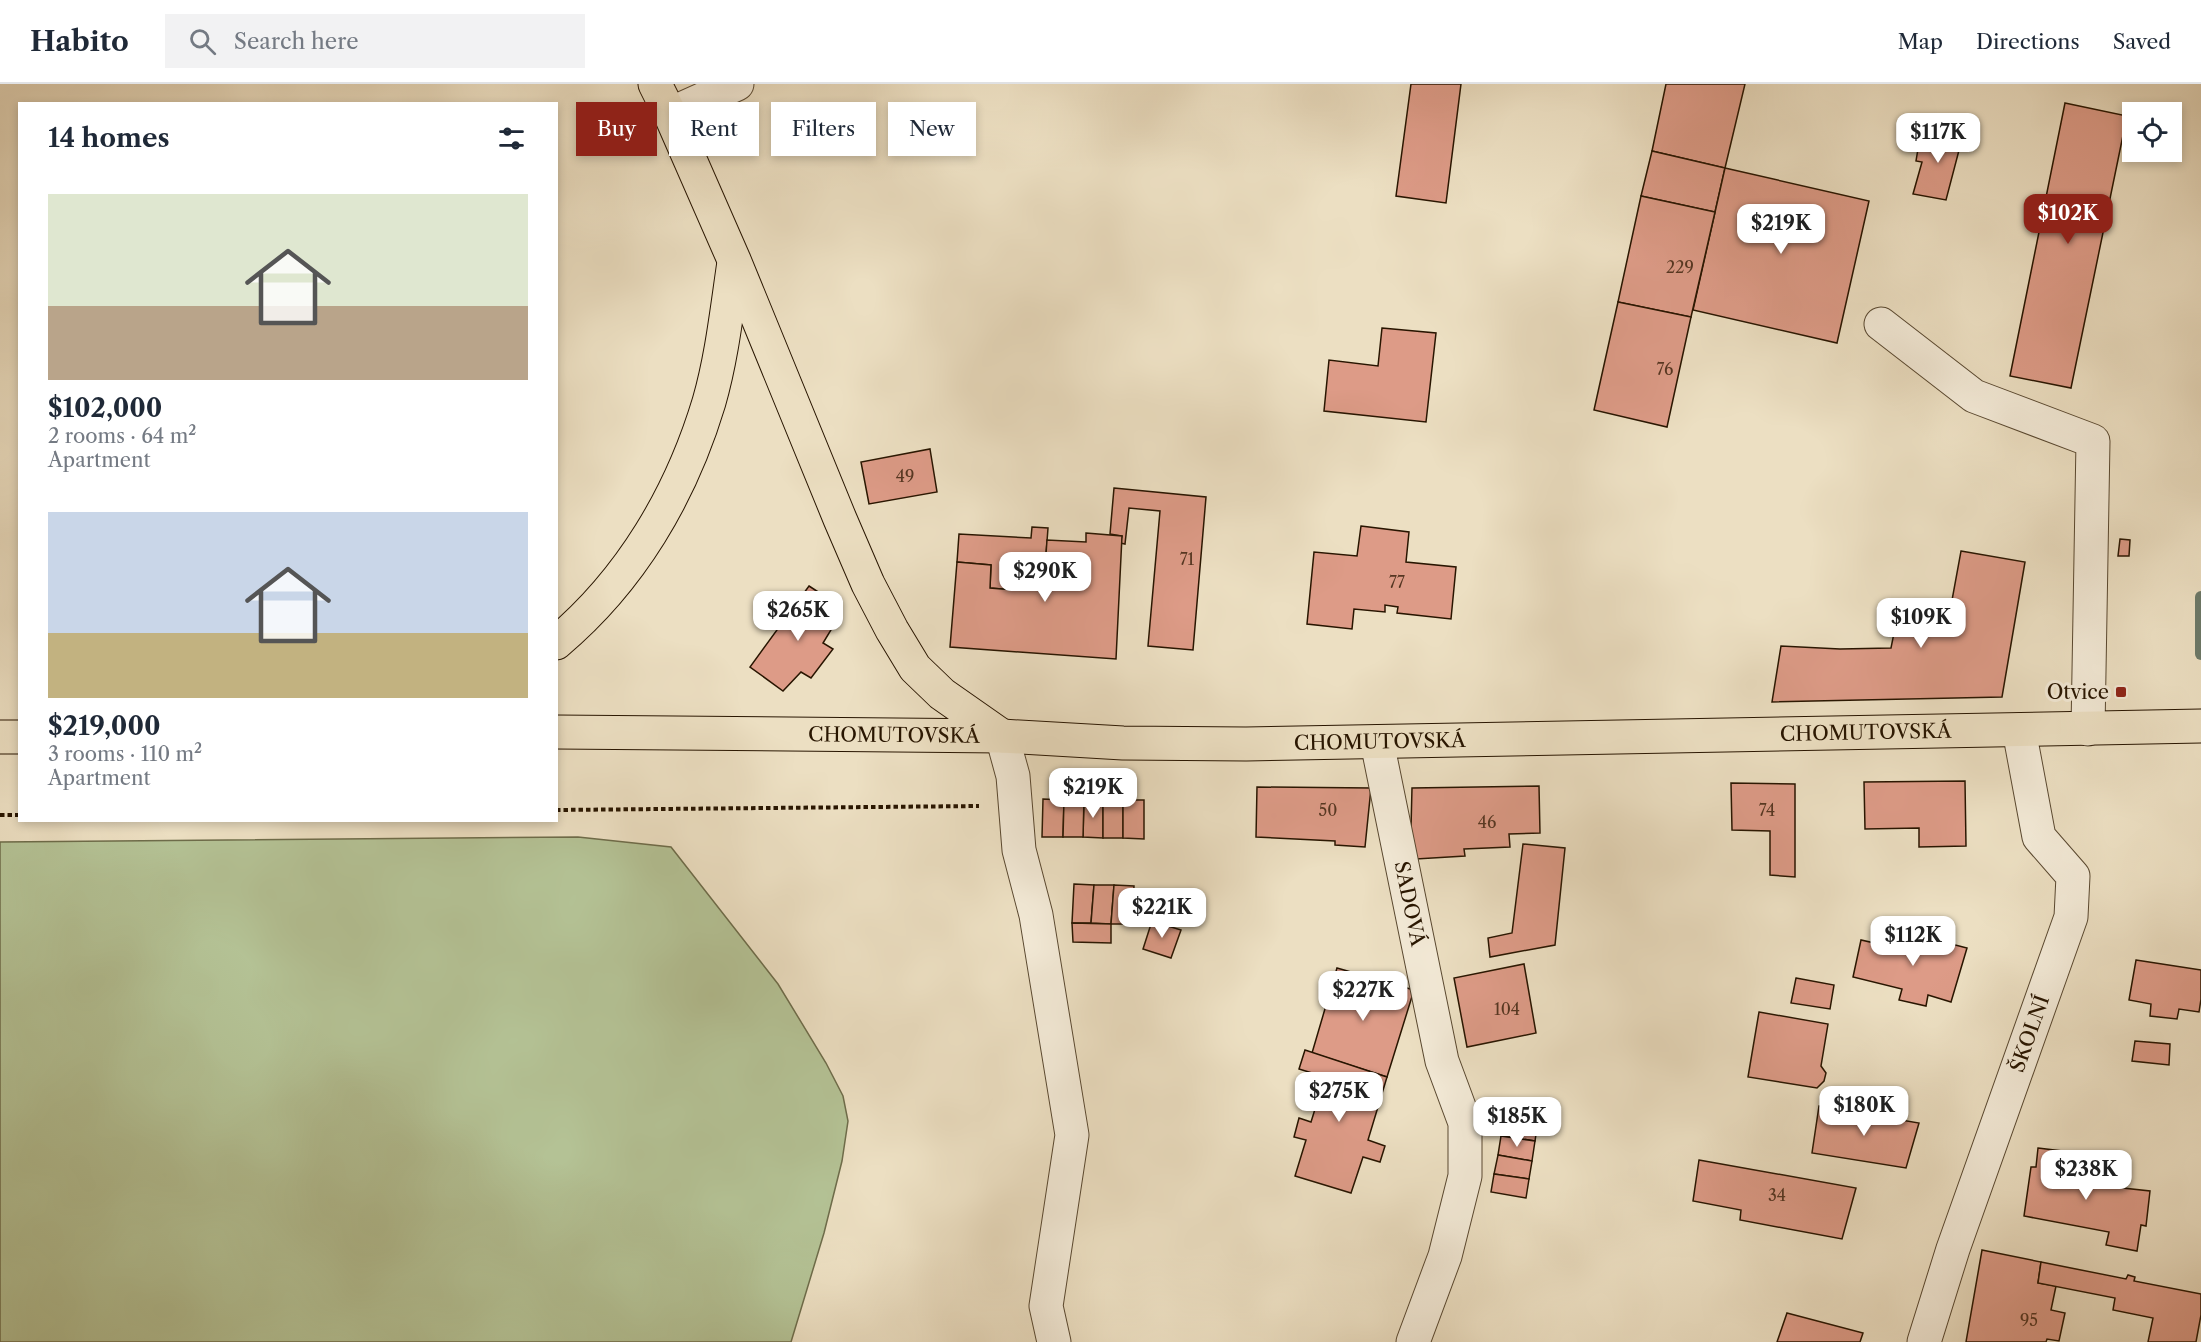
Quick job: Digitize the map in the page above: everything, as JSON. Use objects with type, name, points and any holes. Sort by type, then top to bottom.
[{"type":"main road","points":[[655,84],[669,112]]},
{"type":"main road","points":[[688,156],[734,260],[840,519],[868,584],[892,630],[915,668],[942,694],[1002,736]]},
{"type":"main road","points":[[558,641],[578,625],[619,579],[657,526],[688,463],[709,401],[723,341],[734,260]]},
{"type":"main road","name":"CHOMUTOVSKÁ","points":[[558,732],[1002,736],[1123,743],[1246,744],[2190,726]]},
{"type":"main road","points":[[0,737],[18,737]]},
{"type":"street","points":[[697,102],[737,84]]},
{"type":"street","points":[[1881,324],[1974,396],[2093,441],[2088,729]]},
{"type":"street","name":"ŠKOLNÍ","points":[[1924,1342],[1953,1249],[2072,916],[2073,876],[2039,837],[2019,730]]},
{"type":"street","points":[[1002,736],[1013,776],[1018,849],[1036,915],[1072,1135],[1046,1306],[1054,1342]]},
{"type":"street","name":"SADOVÁ","points":[[1377,742],[1442,1061],[1466,1123],[1465,1176],[1444,1256],[1413,1342]]},
{"type":"path","points":[[558,810],[1015,806]]},
{"type":"path","points":[[0,815],[18,815]]},
{"type":"green space","points":[[578,837],[671,847],[778,984],[826,1063],[843,1096],[848,1121],[842,1161],[824,1233],[791,1342],[0,1342],[0,842]]},
{"type":"building","points":[[1411,84],[1461,84],[1446,203],[1396,196]]},
{"type":"building","points":[[1666,84],[1745,84],[1725,168],[1652,151]]},
{"type":"building","points":[[2065,103],[2122,115],[2122,140],[2071,388],[2010,376]]},
{"type":"building","points":[[1930,127],[1963,135],[1946,200],[1913,194],[1922,162],[1916,161],[1918,149],[1925,150]]},
{"type":"building","points":[[1652,151],[1725,168],[1715,212],[1641,196]]},
{"type":"building","points":[[1725,168],[1869,201],[1837,343],[1693,310]]},
{"type":"building","points":[[1641,196],[1715,212],[1691,317],[1618,302]]},
{"type":"building","points":[[1618,302],[1691,317],[1667,427],[1594,410]]},
{"type":"building","points":[[1382,328],[1436,333],[1426,422],[1324,411],[1329,360],[1378,366]]},
{"type":"building","points":[[930,449],[937,492],[869,504],[861,462]]},
{"type":"building","points":[[1114,488],[1206,497],[1193,650],[1148,646],[1160,511],[1129,508],[1125,544],[1120,543],[1122,536],[1110,534]]},
{"type":"building","points":[[1361,526],[1409,532],[1406,562],[1456,567],[1451,619],[1397,613],[1398,607],[1385,605],[1385,612],[1354,609],[1352,629],[1307,624],[1314,552],[1357,556]]},
{"type":"building","points":[[1032,527],[1048,528],[1045,568],[1015,566],[1014,590],[990,588],[991,565],[957,562],[959,534],[1031,538]]},
{"type":"building","points":[[1086,533],[1122,536],[1116,659],[950,647],[957,562],[991,565],[990,588],[1014,590],[1015,566],[1045,568],[1047,540],[1086,542]]},
{"type":"building","points":[[2120,539],[2130,540],[2129,556],[2118,556]]},
{"type":"building","points":[[1961,551],[2025,562],[2002,697],[1772,702],[1781,646],[1840,649],[1891,648],[1894,633],[1946,633]]},
{"type":"building","points":[[809,586],[829,599],[822,609],[837,620],[823,643],[833,649],[811,678],[801,672],[783,691],[750,667]]},
{"type":"building","points":[[1965,781],[1966,846],[1919,847],[1919,828],[1865,829],[1864,782]]},
{"type":"building","points":[[1731,783],[1795,784],[1795,877],[1770,875],[1770,831],[1732,830]]},
{"type":"building","points":[[1539,786],[1540,833],[1509,834],[1510,847],[1464,849],[1465,856],[1416,859],[1411,828],[1412,788]]},
{"type":"building","points":[[1257,787],[1371,788],[1365,847],[1335,845],[1335,841],[1256,837]]},
{"type":"building","points":[[1043,799],[1064,800],[1063,837],[1042,837]]},
{"type":"building","points":[[1084,799],[1103,800],[1103,838],[1083,837]]},
{"type":"building","points":[[1084,799],[1083,837],[1063,837],[1064,800]]},
{"type":"building","points":[[1103,800],[1123,800],[1123,838],[1103,838]]},
{"type":"building","points":[[1123,800],[1144,800],[1144,839],[1123,838]]},
{"type":"building","points":[[1523,844],[1565,848],[1555,945],[1490,957],[1488,938],[1512,933]]},
{"type":"building","points":[[1074,884],[1094,885],[1091,923],[1072,923]]},
{"type":"building","points":[[1094,885],[1114,885],[1111,924],[1091,923]]},
{"type":"building","points":[[1114,885],[1134,886],[1132,924],[1111,924]]},
{"type":"building","points":[[1152,921],[1181,930],[1171,958],[1143,949]]},
{"type":"building","points":[[1072,923],[1111,924],[1111,943],[1073,942]]},
{"type":"building","points":[[1905,932],[1967,948],[1951,1002],[1928,995],[1926,1006],[1899,1000],[1902,989],[1853,977],[1861,940],[1901,949]]},
{"type":"building","points":[[2136,960],[2201,970],[2199,1012],[2179,1009],[2177,1019],[2150,1016],[2151,1004],[2129,1000]]},
{"type":"building","points":[[1524,964],[1536,1033],[1467,1047],[1454,978]]},
{"type":"building","points":[[1337,968],[1414,990],[1387,1077],[1312,1053]]},
{"type":"building","points":[[1796,978],[1834,985],[1830,1009],[1791,1003]]},
{"type":"building","points":[[1759,1012],[1828,1024],[1821,1066],[1826,1073],[1824,1081],[1817,1088],[1748,1077]]},
{"type":"building","points":[[2135,1041],[2170,1044],[2169,1065],[2132,1061]]},
{"type":"building","points":[[1305,1050],[1387,1077],[1368,1140],[1385,1146],[1380,1162],[1363,1157],[1351,1193],[1295,1176],[1306,1140],[1294,1137],[1299,1118],[1311,1122],[1325,1077],[1299,1069]]},
{"type":"building","points":[[1819,1106],[1919,1123],[1906,1168],[1812,1153]]},
{"type":"building","points":[[1504,1115],[1538,1121],[1535,1141],[1501,1136]]},
{"type":"building","points":[[1501,1136],[1535,1141],[1532,1161],[1498,1155]]},
{"type":"building","points":[[2038,1148],[2062,1151],[2060,1170],[2123,1178],[2123,1188],[2150,1191],[2146,1226],[2141,1225],[2137,1251],[2106,1245],[2109,1232],[2024,1216],[2031,1167],[2036,1167]]},
{"type":"building","points":[[1498,1155],[1532,1161],[1529,1179],[1494,1174]]},
{"type":"building","points":[[1699,1160],[1856,1188],[1842,1239],[1740,1220],[1741,1210],[1693,1201]]},
{"type":"building","points":[[1494,1174],[1529,1179],[1526,1198],[1491,1192]]},
{"type":"building","points":[[1982,1250],[2041,1262],[2038,1283],[2056,1286],[2051,1310],[2065,1313],[2059,1341],[2047,1339],[2046,1342],[1966,1342]]},
{"type":"building","points":[[2041,1262],[2126,1279],[2128,1275],[2135,1277],[2134,1281],[2201,1294],[2201,1315],[2196,1342],[2148,1342],[2153,1318],[2113,1310],[2115,1298],[2038,1283]]},
{"type":"building","points":[[1787,1313],[1863,1333],[1860,1342],[1777,1342]]},
{"type":"waterway","points":[[2201,597],[2201,654]]},
{"type":"place","name":"Otvice","points":[[2121,692]]}]
